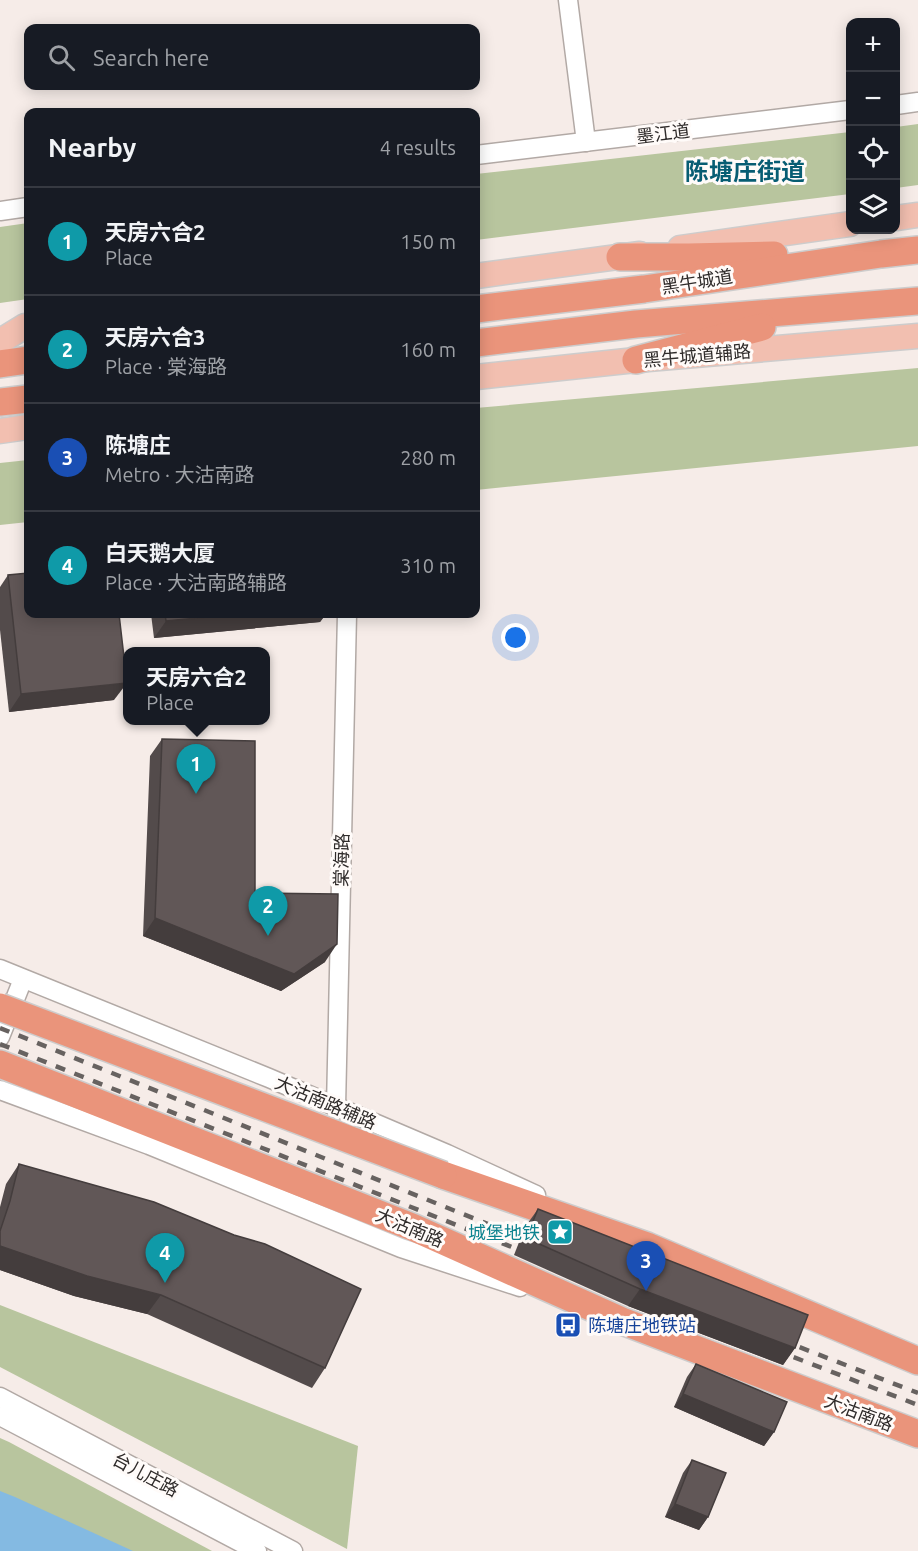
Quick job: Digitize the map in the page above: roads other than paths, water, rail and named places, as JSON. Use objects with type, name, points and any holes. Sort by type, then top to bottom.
[{"type":"highway","name":"黑牛城道","points":[[480,309],[644,289],[918,250]]},
{"type":"highway","points":[[620,257],[880,254]]},
{"type":"highway","points":[[636,360],[745,330],[908,302]]},
{"type":"highway","name":"黑牛城道","points":[[480,343],[636,324],[908,302]]},
{"type":"highway","points":[[0,363],[24,360]]},
{"type":"highway","points":[[0,402],[24,399]]},
{"type":"highway","points":[[0,1007],[443,1175],[647,1246],[918,1361]]},
{"type":"highway","name":"大沽南路","points":[[0,1064],[412,1227],[622,1321],[918,1434]]},
{"type":"main road","points":[[900,217],[918,215]]},
{"type":"main road","points":[[480,275],[846,225]]},
{"type":"main road","points":[[0,328],[24,326]]},
{"type":"main road","points":[[0,345],[4,339],[24,328]]},
{"type":"main road","name":"黑牛城道辅路","points":[[480,377],[636,360],[918,336]]},
{"type":"street","points":[[568,0],[586,142]]},
{"type":"street","points":[[900,104],[918,102]]},
{"type":"street","name":"墨江道","points":[[480,155],[846,110]]},
{"type":"street","points":[[0,211],[24,208]]},
{"type":"street","name":"棠海路","points":[[336,1107],[347,618]]},
{"type":"street","name":"大沽南路辅路","points":[[0,969],[269,1078],[447,1154],[647,1246]]},
{"type":"street","points":[[0,1036],[22,979]]},
{"type":"street","points":[[0,1090],[149,1145],[401,1248],[622,1321]]},
{"type":"street","name":"台儿庄路","points":[[0,1397],[292,1551]]},
{"type":"street","name":"台儿庄路","points":[[0,1416],[257,1551]]},
{"type":"water","points":[[0,1491],[15,1497],[133,1551],[0,1551]]},
{"type":"railway","points":[[0,1028],[535,1243]]},
{"type":"railway","points":[[0,1044],[532,1255]]},
{"type":"railway","points":[[781,1340],[918,1393]]},
{"type":"railway","points":[[775,1350],[918,1405]]},
{"type":"place","name":"天房六合2","points":[[196,794]]},
{"type":"place","name":"天房六合3","points":[[268,936]]},
{"type":"place","name":"城堡地铁","points":[[560,1232]]},
{"type":"place","name":"白天鹅大厦","points":[[165,1283]]},
{"type":"place","name":"陈塘庄","points":[[646,1291]]},
{"type":"place","name":"陈塘庄地铁站","points":[[568,1325]]},
{"type":"district","name":"陈塘庄街道","points":[[745,171]]}]
